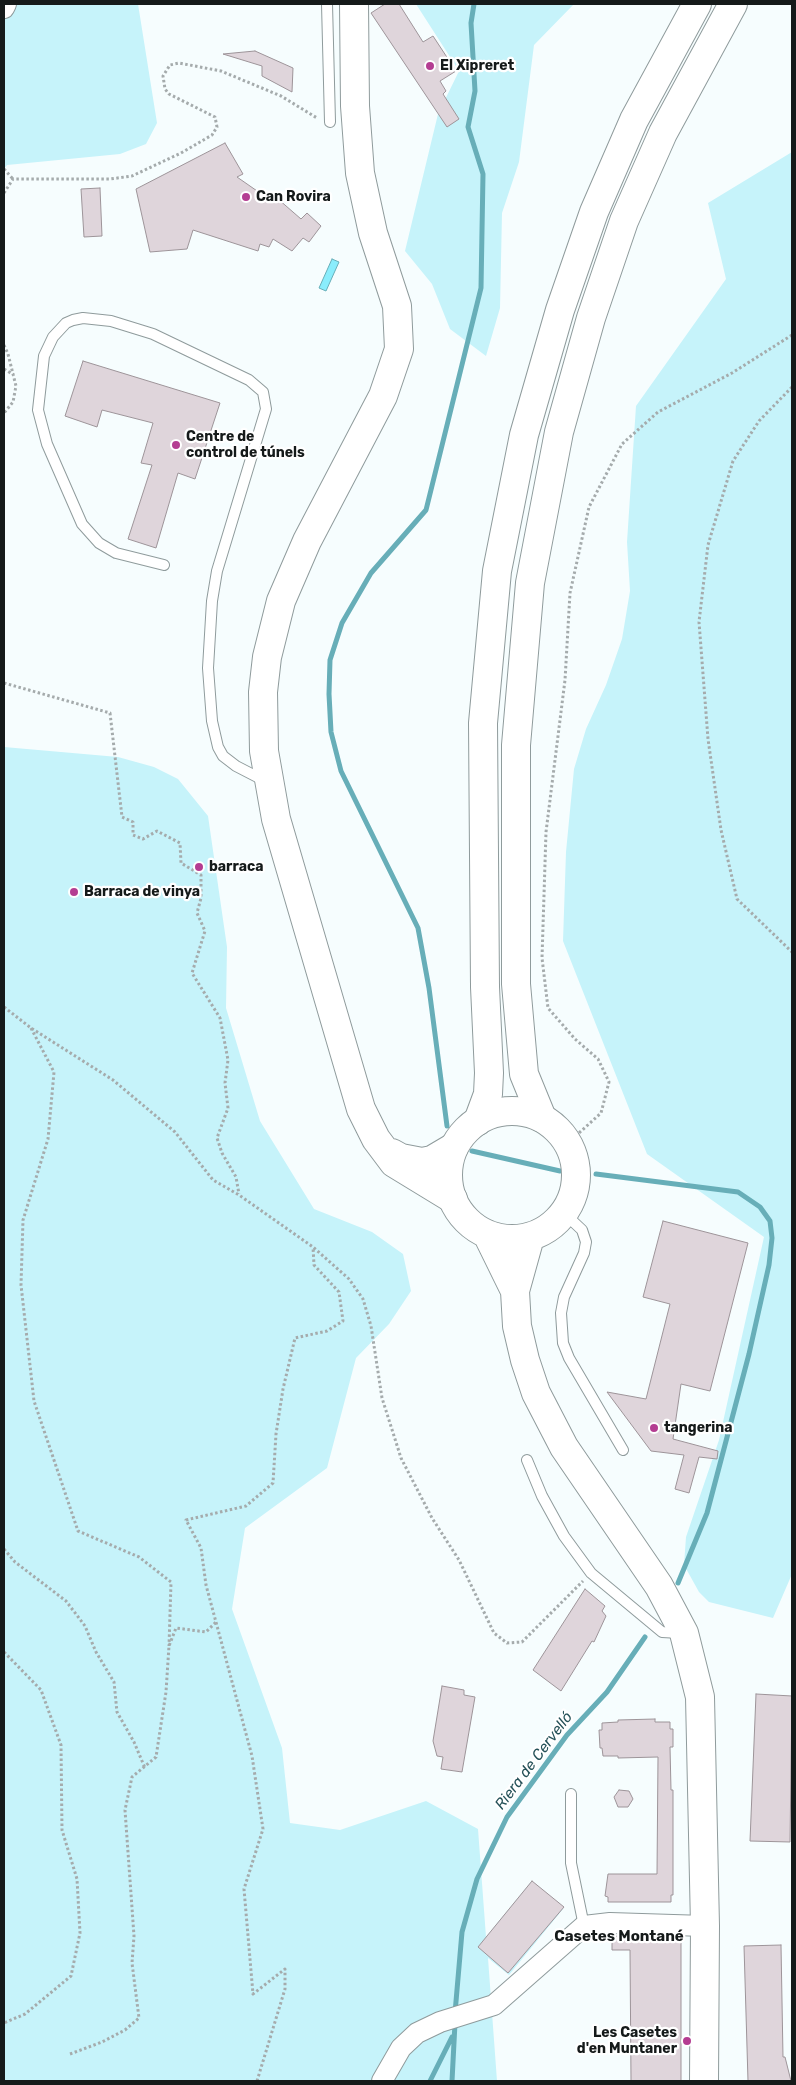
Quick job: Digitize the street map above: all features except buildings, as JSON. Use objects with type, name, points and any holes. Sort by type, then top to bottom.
[{"type":"main road","points":[[354,4],[355,106],[360,172],[373,233],[397,306],[399,349],[383,396],[292,572],[274,627],[263,692],[262,732],[268,782],[286,858],[354,1086],[369,1128],[394,1163],[453,1199]]},
{"type":"main road","points":[[478,1121],[488,1094],[489,1073],[485,987],[483,723],[501,551],[524,435],[560,310],[594,212],[634,120],[697,4]]},
{"type":"main road","points":[[542,1118],[524,1074],[520,1052],[516,984],[516,745],[530,582],[559,432],[591,318],[624,221],[663,133],[733,4]]},
{"type":"main road","points":[[510,1111],[526,1112],[542,1118],[557,1129],[568,1143],[575,1160],[576,1179],[572,1197],[564,1214],[549,1228],[530,1237],[516,1240],[501,1239],[486,1234],[472,1226],[461,1213],[453,1199],[448,1172],[454,1147],[466,1130],[478,1121],[493,1114],[510,1111]]},
{"type":"main road","points":[[384,1149],[400,1158],[422,1162],[432,1160],[454,1147]]},
{"type":"main road","points":[[486,1234],[515,1291]]},
{"type":"main road","points":[[530,1237],[515,1291],[517,1326],[525,1360],[536,1393],[548,1418],[580,1470],[659,1586],[684,1633],[700,1697],[705,1926],[704,2081]]},
{"type":"street","points":[[4,8],[6,4]]},
{"type":"street","points":[[382,2081],[401,2048],[417,2033],[444,2021],[494,2006],[584,1926],[610,1923],[705,1926]]},
{"type":"lane","points":[[327,4],[330,122]]},
{"type":"lane","points":[[164,565],[116,553],[99,543],[82,524],[47,444],[38,410],[44,356],[53,337],[66,323],[73,320],[82,318],[112,321],[146,331],[249,380],[263,392],[266,409],[217,570],[212,601],[208,668],[212,721],[218,747],[223,756],[236,766],[268,782]]},
{"type":"lane","points":[[564,1214],[582,1230],[586,1242],[584,1253],[564,1297],[561,1313],[563,1342],[569,1358],[623,1450]]},
{"type":"lane","points":[[527,1460],[542,1496],[564,1536],[591,1574],[662,1632],[684,1633]]},
{"type":"lane","points":[[571,1794],[570,1863],[584,1926]]},
{"type":"path","points":[[4,169],[13,179],[120,179],[132,176],[181,153],[212,135],[217,127],[216,116],[169,94],[165,89],[164,76],[166,70],[170,65],[178,63],[221,71],[241,78],[281,96],[323,121],[330,122]]},
{"type":"path","points":[[4,192],[13,179]]},
{"type":"path","points":[[568,1143],[600,1113],[609,1082],[598,1059],[574,1039],[548,1008],[542,958],[546,832],[565,680],[570,593],[589,507],[622,444],[658,412],[732,373],[792,335]]},
{"type":"path","points":[[4,346],[8,354],[16,386],[13,402],[4,414]]},
{"type":"path","points":[[4,369],[14,375]]},
{"type":"path","points":[[792,388],[759,421],[733,461],[708,544],[699,622],[708,739],[721,830],[736,899],[792,952]]},
{"type":"path","points":[[4,683],[110,713],[122,817],[133,822],[133,835],[143,839],[157,831],[180,843],[180,863],[201,875],[201,898],[198,913],[205,931],[192,973],[220,1018],[228,1060],[225,1083],[228,1108],[217,1138],[222,1154],[236,1177],[240,1195]]},
{"type":"path","points":[[4,1007],[31,1028],[113,1080],[175,1132],[213,1180],[240,1195],[313,1247],[349,1279],[363,1299],[371,1326],[382,1398],[401,1458],[432,1518],[459,1560],[494,1633],[507,1643],[522,1642],[591,1574]]},
{"type":"path","points":[[31,1028],[54,1072],[48,1139],[23,1220],[21,1285],[34,1401],[78,1531],[139,1558],[171,1582],[166,1692],[156,1757],[132,1777],[125,1810],[134,1936],[133,1980],[139,2018],[125,2030],[102,2042],[70,2054]]},
{"type":"path","points":[[257,2081],[285,1989],[285,1969],[253,1994],[244,1889],[263,1829],[252,1756],[206,1585],[201,1548],[186,1520],[246,1506],[273,1482],[276,1434],[281,1398],[295,1338],[327,1331],[343,1321],[339,1292],[314,1265],[313,1247]]},
{"type":"path","points":[[4,1549],[15,1562],[66,1601],[85,1626],[96,1652],[114,1682],[117,1712],[134,1742],[145,1768]]},
{"type":"path","points":[[169,1646],[176,1628],[206,1632],[216,1622]]},
{"type":"path","points":[[4,1652],[41,1690],[61,1745],[62,1830],[77,1879],[80,1934],[71,1976],[25,2014],[4,2023]]},
{"type":"shaded area","points":[[4,4],[138,4],[157,123],[146,144],[120,154],[7,165],[4,169]]},
{"type":"shaded area","points":[[416,4],[574,4],[534,45],[519,162],[502,213],[500,308],[486,356],[450,329],[432,284],[405,251],[438,114],[459,71]]},
{"type":"shaded area","points":[[792,152],[792,1574],[773,1618],[709,1602],[699,1592],[684,1565],[686,1537],[719,1440],[764,1237],[647,1154],[563,941],[566,852],[574,769],[586,729],[606,685],[622,639],[630,591],[627,542],[636,406],[726,279],[708,203]]},
{"type":"shaded area","points":[[4,747],[118,757],[154,767],[178,779],[208,816],[227,947],[226,1008],[260,1121],[314,1209],[372,1232],[403,1254],[411,1291],[389,1324],[356,1358],[327,1468],[245,1528],[232,1609],[282,1748],[290,1823],[340,1830],[426,1801],[478,1829],[486,1937],[531,1882],[563,1909],[509,1975],[488,1958],[497,2081],[4,2081]]},
{"type":"water","points":[[332,259],[339,262],[326,291],[319,288]]},
{"type":"waterway","points":[[447,1126],[429,988],[418,928],[341,771],[331,732],[329,694],[330,660],[342,623],[371,573],[426,510],[481,288],[483,174],[468,127],[475,91],[471,23],[474,4]]},
{"type":"waterway","points":[[472,1151],[560,1171]]},
{"type":"waterway","points":[[596,1174],[738,1192],[760,1207],[770,1221],[772,1238],[769,1265],[749,1354],[707,1513],[678,1583]]},
{"type":"waterway","name":"Riera de Cervelló","points":[[455,2013],[462,1932],[477,1879],[507,1817],[567,1735],[607,1692],[645,1637]]},
{"type":"waterway","points":[[452,2081],[455,2023]]},
{"type":"waterway","name":"Riera de Cervelló","points":[[430,2081],[452,2037]]},
{"type":"place","name":"El Xipreret","points":[[430,66]]},
{"type":"place","name":"Can Rovira","points":[[246,197]]},
{"type":"place","name":"Centre de control de túnels","points":[[176,445]]},
{"type":"place","name":"barraca","points":[[199,867]]},
{"type":"place","name":"Barraca de vinya","points":[[74,892]]},
{"type":"place","name":"tangerina","points":[[654,1428]]},
{"type":"place","name":"Les Casetes d'en Muntaner","points":[[687,2041]]},
{"type":"district","name":"Casetes Montané","points":[[619,1937]]}]
